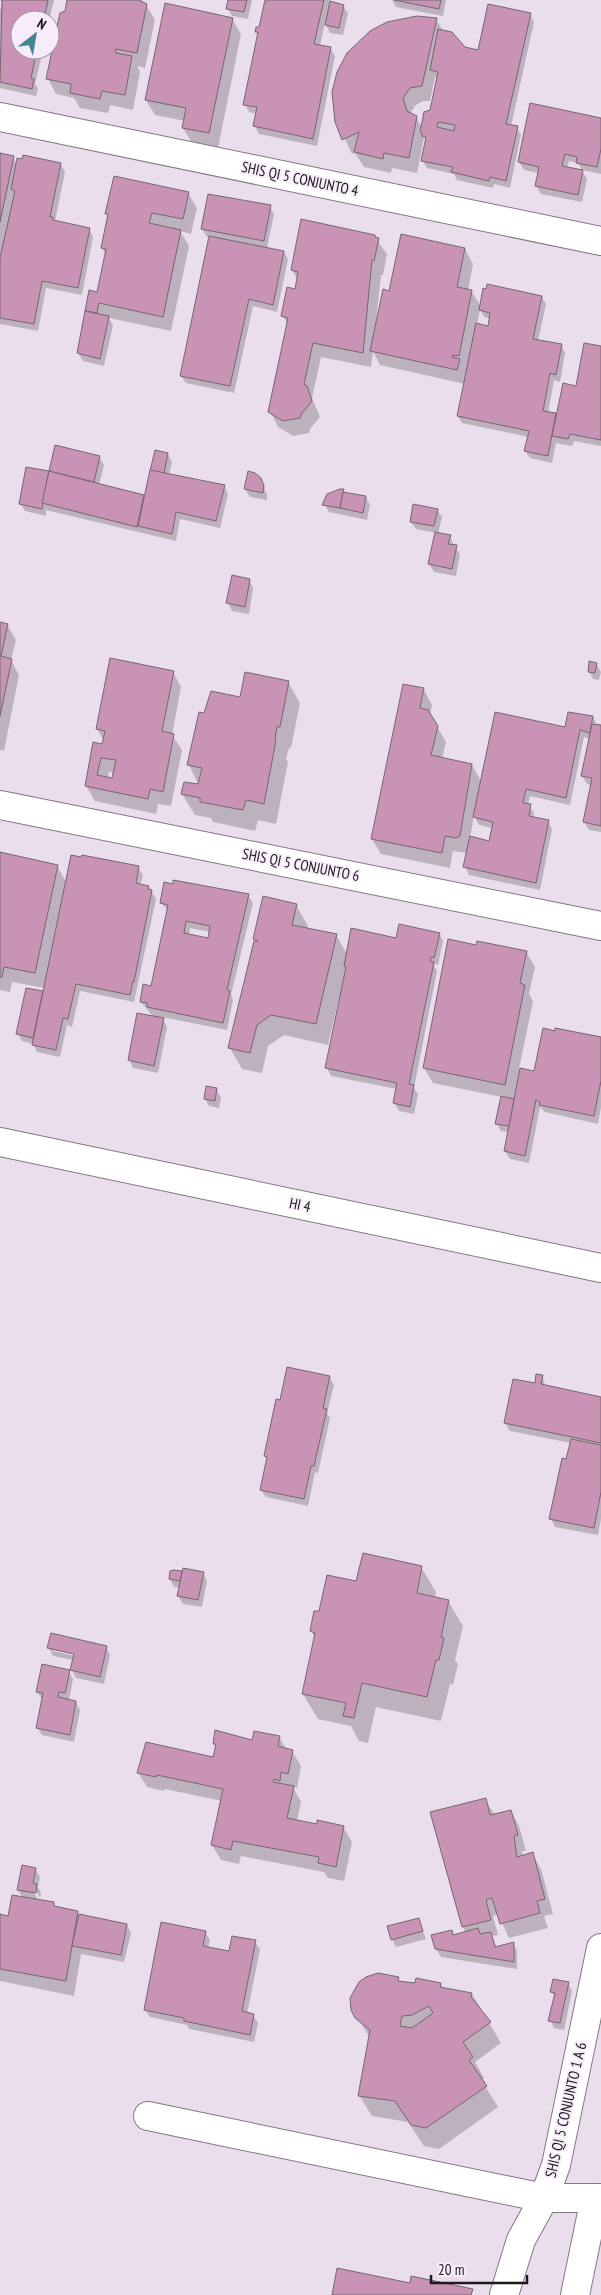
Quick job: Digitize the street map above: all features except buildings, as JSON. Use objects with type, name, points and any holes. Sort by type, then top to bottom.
[{"type":"street","name":"SHIS QI 5 CONJUNTO 4","points":[[0,117],[601,241]]},
{"type":"street","name":"SHIS QI 5 CONJUNTO 6","points":[[0,805],[601,926]]},
{"type":"street","name":"HI 4","points":[[0,1142],[601,1268]]},
{"type":"street","name":"SHIS QI 5 CONJUNTO 1 A 6","points":[[504,2295],[521,2240],[544,2198],[556,2165],[601,1948]]},
{"type":"street","points":[[148,2116],[544,2198],[598,2198],[575,2295]]}]
